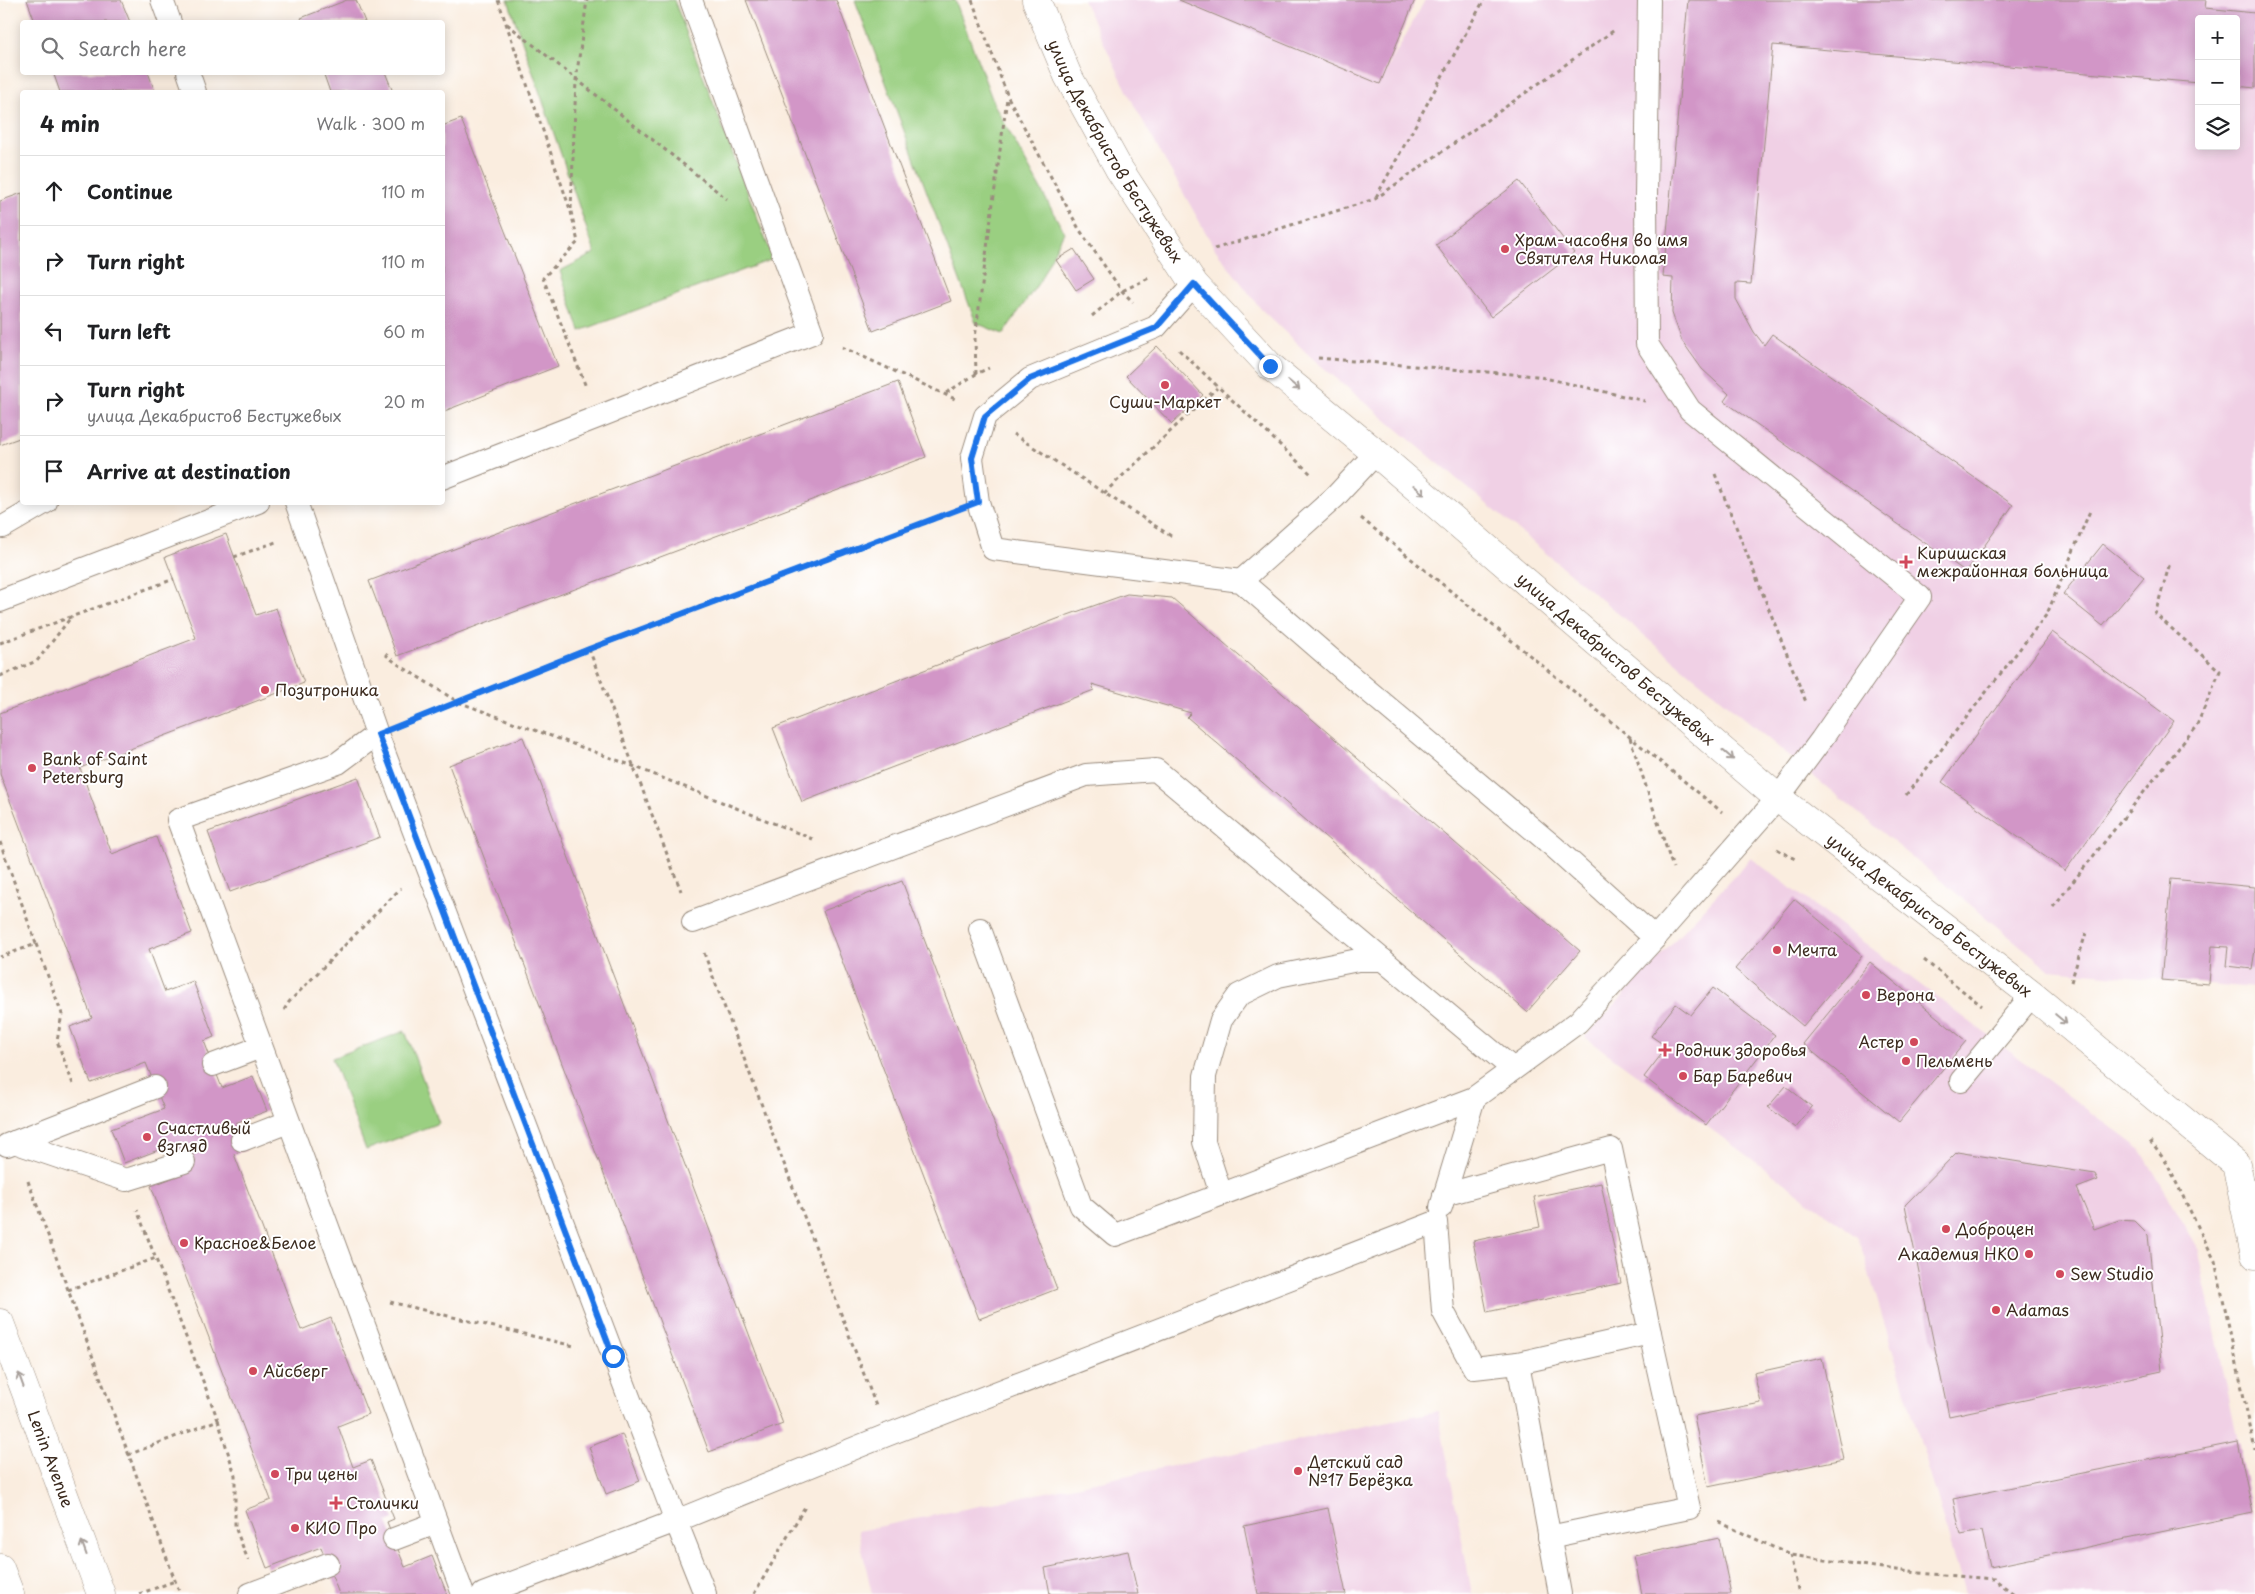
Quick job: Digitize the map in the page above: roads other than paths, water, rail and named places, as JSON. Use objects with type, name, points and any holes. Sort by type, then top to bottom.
[{"type":"street","name":"улица Декабристов Бестужевых","points":[[1036,0],[1068,76],[1119,169],[1187,274],[1270,366],[1376,453],[1778,798],[2246,1161],[2255,1254]]},
{"type":"street","name":"Lenin Avenue","points":[[0,1323],[101,1594]]},
{"type":"street","points":[[0,1568],[10,1594]]},
{"type":"lane","points":[[162,0],[169,20]]},
{"type":"lane","points":[[445,477],[812,333],[691,0]]},
{"type":"lane","points":[[980,929],[1081,1206],[1115,1235],[1474,1098],[1578,1022],[1656,938],[1748,833],[1778,798],[1821,740],[1920,597],[1690,410],[1647,344],[1646,195],[1649,3]]},
{"type":"lane","points":[[189,75],[194,90]]},
{"type":"lane","points":[[1187,274],[1156,328],[1030,379],[985,416],[972,458],[978,502],[993,549],[1241,581],[1554,848],[1656,938]]},
{"type":"lane","points":[[1241,581],[1335,497],[1376,453]]},
{"type":"lane","points":[[2,527],[41,505]]},
{"type":"lane","points":[[0,601],[250,505]]},
{"type":"lane","points":[[297,505],[426,863],[705,1594]]},
{"type":"lane","points":[[378,734],[338,763],[178,820],[463,1594]]},
{"type":"lane","points":[[693,922],[1086,775],[1156,770],[1513,1069]]},
{"type":"lane","points":[[1220,1194],[1204,1142],[1205,1076],[1220,1020],[1239,995],[1278,976],[1358,960],[1383,960]]},
{"type":"lane","points":[[1961,1081],[2032,995]]},
{"type":"lane","points":[[213,1065],[261,1047]]},
{"type":"lane","points":[[7,1145],[156,1087]]},
{"type":"lane","points":[[1474,1098],[1436,1222],[1443,1311],[1474,1368],[1518,1363],[1650,1333]]},
{"type":"lane","points":[[242,1140],[288,1122]]},
{"type":"lane","points":[[7,1145],[126,1180],[184,1162]]},
{"type":"lane","points":[[1444,1195],[1611,1149],[1689,1508],[1549,1537]]},
{"type":"lane","points":[[483,1594],[676,1521],[887,1435],[1436,1222]]},
{"type":"lane","points":[[1518,1363],[1560,1594]]},
{"type":"lane","points":[[394,1539],[436,1523]]},
{"type":"lane","points":[[255,1592],[328,1564]]},
{"type":"place","name":"Храм-часовня во имя Святителя Николая","points":[[1505,249]]},
{"type":"place","name":"Суши-Маркет","points":[[1165,385]]},
{"type":"place","name":"Киришская межрайонная больница","points":[[1906,562]]},
{"type":"place","name":"Позитроника","points":[[265,690]]},
{"type":"place","name":"Bank of Saint Petersburg","points":[[32,768]]},
{"type":"place","name":"Мечта","points":[[1777,950]]},
{"type":"place","name":"Верона","points":[[1866,995]]},
{"type":"place","name":"Астер","points":[[1914,1042]]},
{"type":"place","name":"Родник здоровья","points":[[1665,1050]]},
{"type":"place","name":"Пельмень","points":[[1906,1061]]},
{"type":"place","name":"Бар Баревич","points":[[1683,1076]]},
{"type":"place","name":"Счастливый взгляд","points":[[147,1137]]},
{"type":"place","name":"Доброцен","points":[[1946,1229]]},
{"type":"place","name":"Красное&Белое","points":[[184,1243]]},
{"type":"place","name":"Академия НКО","points":[[2029,1254]]},
{"type":"place","name":"Sew Studio","points":[[2060,1274]]},
{"type":"place","name":"Adamas","points":[[1996,1310]]},
{"type":"place","name":"Айсберг","points":[[253,1371]]},
{"type":"place","name":"Детский сад №17 Берёзка","points":[[1298,1471]]},
{"type":"place","name":"Три цены","points":[[275,1474]]},
{"type":"place","name":"Столички","points":[[336,1503]]},
{"type":"place","name":"КИО Про","points":[[295,1528]]}]
